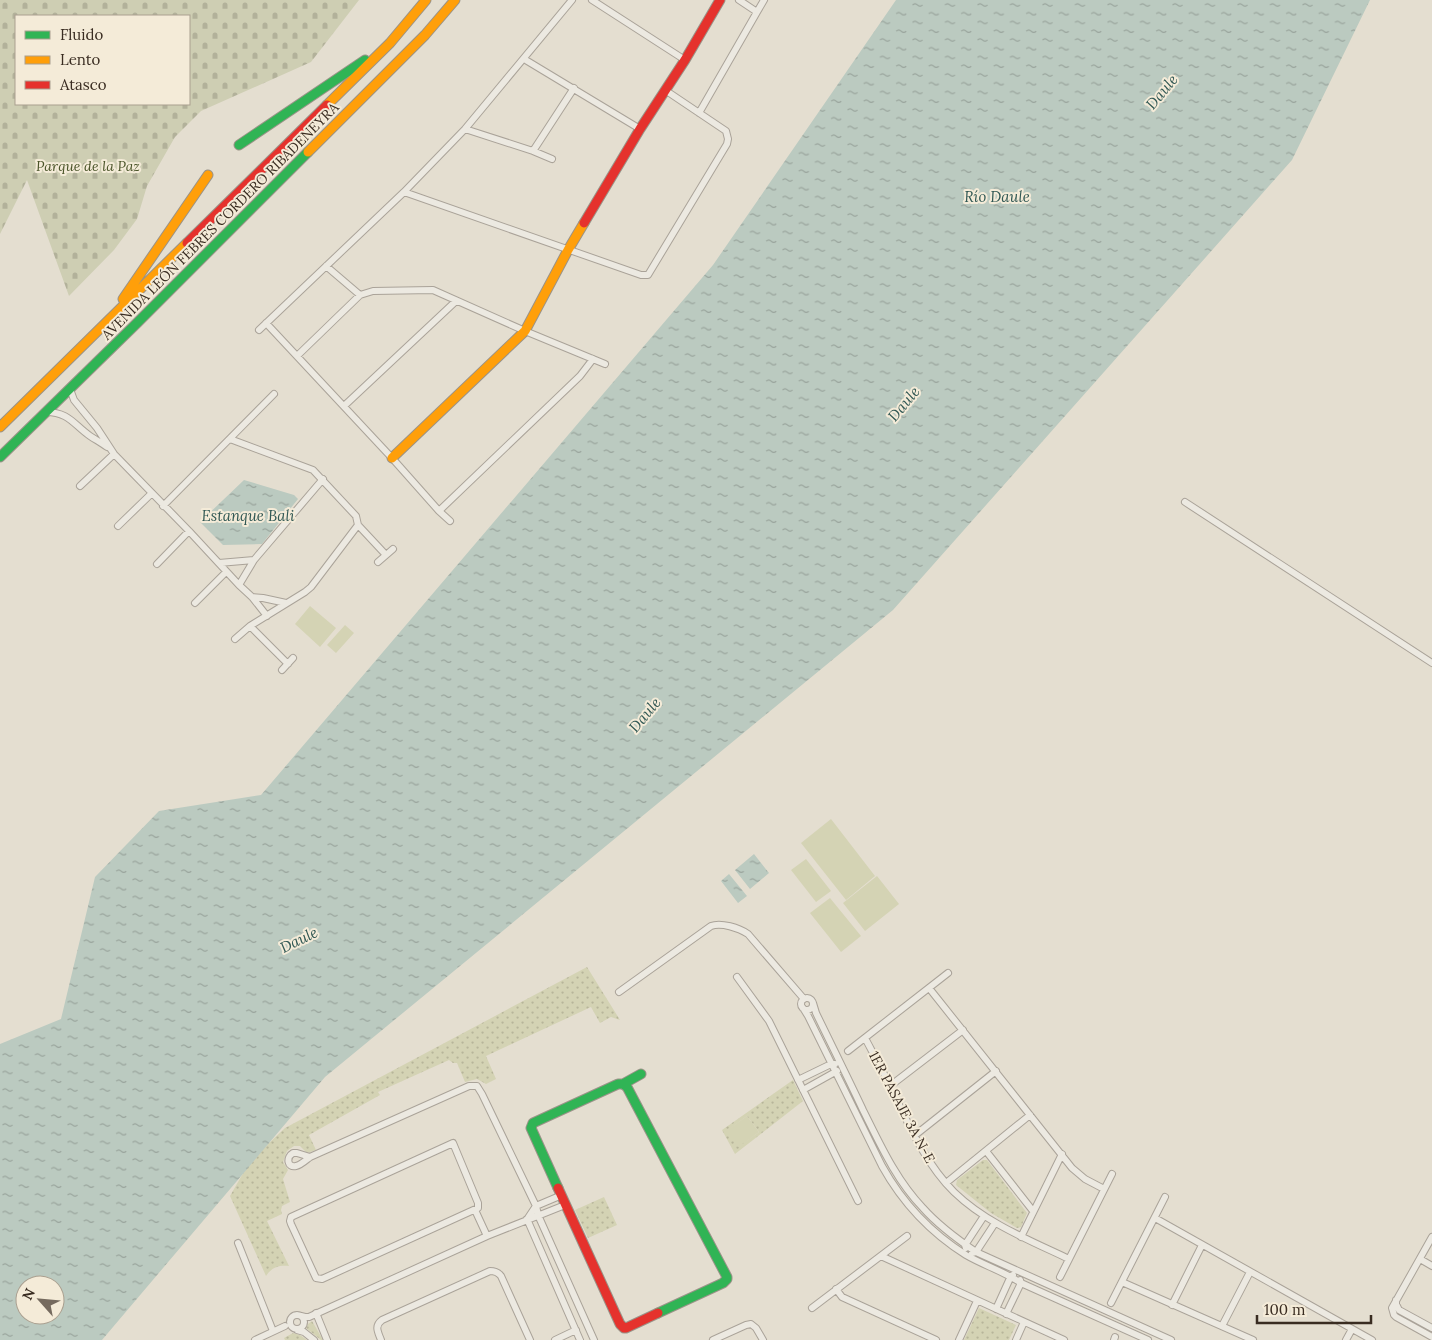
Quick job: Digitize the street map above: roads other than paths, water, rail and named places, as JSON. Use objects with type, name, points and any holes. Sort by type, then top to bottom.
[{"type":"main road","name":"AVENIDA LEÓN FEBRES CORDERO RIBADENEYRA","points":[[0,427],[390,43],[426,0]]},
{"type":"main road","name":"AVENIDA LEÓN FEBRES CORDERO RIBADENEYRA","points":[[0,458],[425,36],[455,0]]},
{"type":"main road","points":[[392,458],[525,331],[568,250],[720,0]]},
{"type":"main road","points":[[239,145],[390,43]]},
{"type":"main road","points":[[107,322],[208,175]]},
{"type":"main road","points":[[623,1084],[727,1274],[727,1279],[723,1283],[624,1328],[620,1324],[532,1130],[532,1125],[536,1121],[618,1084],[623,1084],[641,1074]]},
{"type":"street","points":[[259,330],[404,192],[465,129],[572,0]]},
{"type":"street","points":[[592,0],[685,60]]},
{"type":"street","points":[[739,0],[757,12]]},
{"type":"street","points":[[699,113],[757,12],[760,1]]},
{"type":"street","points":[[524,59],[640,129]]},
{"type":"street","points":[[533,150],[574,88]]},
{"type":"street","points":[[404,192],[641,275],[648,275],[727,144],[728,139],[726,131],[665,90]]},
{"type":"street","points":[[465,129],[533,150],[552,159]]},
{"type":"street","points":[[326,266],[360,296]]},
{"type":"street","points":[[297,356],[360,296],[373,291],[433,290],[605,364]]},
{"type":"street","points":[[344,406],[456,301]]},
{"type":"street","points":[[266,323],[450,521]]},
{"type":"street","points":[[439,511],[580,376],[593,359]]},
{"type":"street","points":[[70,389],[74,400],[97,428],[108,448]]},
{"type":"street","points":[[163,506],[274,394]]},
{"type":"street","points":[[46,412],[54,412],[67,417],[108,448],[189,531],[239,586],[252,597],[267,616]]},
{"type":"street","points":[[230,439],[317,472],[356,516],[358,525],[386,555]]},
{"type":"street","points":[[80,486],[114,454]]},
{"type":"street","points":[[239,586],[254,560],[323,479]]},
{"type":"street","points":[[118,526],[152,494]]},
{"type":"street","points":[[1185,502],[1432,663]]},
{"type":"street","points":[[235,639],[250,626],[311,587],[358,525]]},
{"type":"street","points":[[157,564],[189,531]]},
{"type":"street","points":[[378,562],[393,549]]},
{"type":"street","points":[[219,563],[254,560]]},
{"type":"street","points":[[195,603],[226,572]]},
{"type":"street","points":[[252,597],[286,603]]},
{"type":"street","points":[[250,626],[288,664]]},
{"type":"street","points":[[282,670],[293,658]]},
{"type":"street","points":[[619,992],[711,926],[717,924],[739,929],[748,934],[804,999],[810,999],[813,1003],[816,1013],[881,1147],[896,1173],[922,1207],[937,1222],[976,1252],[1171,1340]]},
{"type":"street","points":[[848,1051],[948,973]]},
{"type":"street","points":[[737,977],[769,1021],[858,1200]]},
{"type":"street","points":[[929,988],[1072,1168],[1084,1179],[1104,1189]]},
{"type":"street","points":[[804,999],[801,1003],[803,1008],[874,1150],[890,1180],[916,1214],[966,1254],[1020,1282],[1148,1340]]},
{"type":"street","points":[[803,1008],[810,1010],[813,1007],[813,1003]]},
{"type":"street","points":[[890,1086],[963,1030]]},
{"type":"street","name":"1ER PASAJE 3A N-E","points":[[865,1038],[929,1162],[954,1192],[994,1222],[1069,1259]]},
{"type":"street","points":[[798,1080],[831,1064],[842,1064]]},
{"type":"street","points":[[803,1090],[836,1073],[842,1064]]},
{"type":"street","points":[[914,1136],[996,1071]]},
{"type":"street","points":[[310,1157],[469,1086],[478,1088],[536,1206],[538,1215],[594,1340]]},
{"type":"street","points":[[946,1183],[1030,1115]]},
{"type":"street","points":[[476,1210],[320,1280],[314,1276],[290,1221],[291,1217],[453,1143],[478,1203],[476,1210],[487,1236]]},
{"type":"street","points":[[986,1151],[1033,1211]]},
{"type":"street","points":[[1021,1236],[1062,1154]]},
{"type":"street","points":[[1060,1278],[1112,1174]]},
{"type":"street","points":[[527,1219],[536,1206],[562,1195]]},
{"type":"street","points":[[1111,1303],[1165,1197]]},
{"type":"street","points":[[291,1326],[294,1315],[305,1317],[316,1314],[487,1236],[566,1205]]},
{"type":"street","points":[[966,1254],[966,1244],[984,1216]]},
{"type":"street","points":[[1155,1218],[1372,1340]]},
{"type":"street","points":[[527,1219],[580,1340]]},
{"type":"street","points":[[966,1254],[976,1252],[994,1222]]},
{"type":"street","points":[[812,1308],[907,1236]]},
{"type":"street","points":[[1432,1237],[1392,1308],[1394,1315],[1432,1337]]},
{"type":"street","points":[[238,1243],[273,1332]]},
{"type":"street","points":[[1172,1305],[1202,1245]]},
{"type":"street","points":[[881,1256],[1064,1340]]},
{"type":"street","points":[[1420,1259],[1432,1266]]},
{"type":"street","points":[[381,1340],[377,1329],[382,1320],[490,1271],[502,1276],[530,1340]]},
{"type":"street","points":[[996,1309],[1011,1276],[1019,1272]]},
{"type":"street","points":[[1006,1314],[1020,1282],[1019,1272]]},
{"type":"street","points":[[1222,1326],[1250,1272]]},
{"type":"street","points":[[1122,1282],[1253,1340]]},
{"type":"street","points":[[836,1289],[842,1297],[936,1340]]},
{"type":"street","points":[[1396,1299],[1399,1310],[1432,1328]]},
{"type":"street","points":[[959,1340],[977,1301]]},
{"type":"street","points":[[316,1314],[327,1340]]},
{"type":"street","points":[[301,1316],[304,1324]]},
{"type":"street","points":[[255,1340],[291,1326],[301,1328],[309,1316]]},
{"type":"street","points":[[1016,1340],[1024,1322]]},
{"type":"street","points":[[713,1340],[749,1324],[756,1328],[763,1340]]},
{"type":"street","points":[[291,1326],[304,1332],[314,1340]]},
{"type":"street","points":[[1346,1340],[1352,1329]]},
{"type":"street","points":[[555,1340],[576,1330]]},
{"type":"water","name":"Río Daule","points":[[896,0],[1370,0],[1292,160],[893,610],[325,1077],[102,1340],[0,1340],[0,1044],[61,1019],[95,877],[159,811],[261,795],[713,265]]},
{"type":"water","name":"Estanque Bali","points":[[244,480],[294,495],[298,499],[262,544],[223,545],[200,522]]},
{"type":"water","points":[[754,854],[769,873],[750,889],[735,870]]},
{"type":"water","points":[[729,874],[747,896],[738,903],[721,881]]},
{"type":"water label","name":"Daule","points":[[1162,92]]},
{"type":"water label","name":"Daule","points":[[904,404]]},
{"type":"water label","name":"Daule","points":[[645,715]]},
{"type":"water label","name":"Daule","points":[[299,940]]},
{"type":"park label","name":"Parque de la Paz","points":[[88,166]]}]
